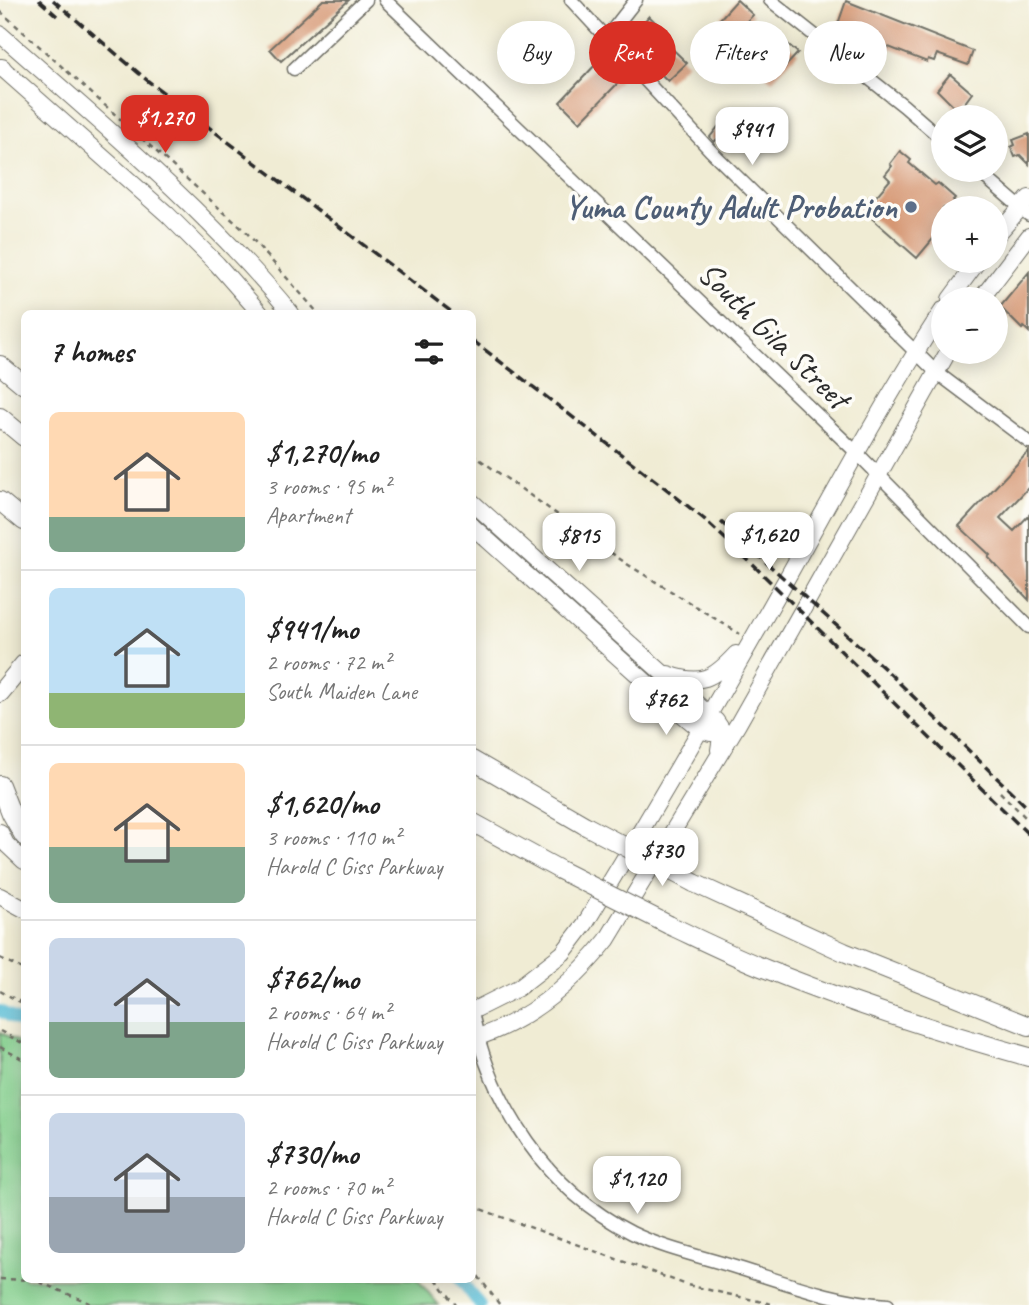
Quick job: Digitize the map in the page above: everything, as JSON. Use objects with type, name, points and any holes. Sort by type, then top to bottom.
[{"type":"highway","points":[[0,365],[21,382]]},
{"type":"highway","points":[[0,417],[21,434]]},
{"type":"highway","points":[[0,501],[21,519]]},
{"type":"highway","points":[[0,693],[21,668]]},
{"type":"highway","points":[[476,750],[543,802]]},
{"type":"highway","points":[[476,762],[586,826],[694,883],[844,953],[1029,1026]]},
{"type":"highway","points":[[0,785],[21,831]]},
{"type":"highway","points":[[476,824],[669,925],[764,968],[823,992],[926,1027],[1029,1058]]},
{"type":"highway","points":[[476,830],[505,841]]},
{"type":"main road","points":[[0,34],[198,211],[288,310]]},
{"type":"main road","points":[[1,68],[167,214],[217,264],[257,310]]},
{"type":"main road","points":[[1008,224],[1026,207]]},
{"type":"main road","points":[[990,287],[1029,236]]},
{"type":"main road","points":[[661,672],[681,679],[699,681],[720,672],[747,634],[931,328]]},
{"type":"main road","points":[[476,1038],[536,1010],[584,970],[621,919],[738,724],[941,364]]},
{"type":"main road","points":[[476,506],[661,672],[706,722]]},
{"type":"main road","points":[[476,530],[676,709],[706,722],[716,721],[722,733],[717,758]]},
{"type":"main road","points":[[476,1010],[518,988],[563,953],[585,923],[706,722],[747,634]]},
{"type":"main road","points":[[676,709],[683,728],[682,762]]},
{"type":"main road","points":[[722,733],[738,724]]},
{"type":"main road","points":[[0,832],[6,844],[21,858]]},
{"type":"main road","points":[[0,896],[21,907]]},
{"type":"street","points":[[294,69],[366,0]]},
{"type":"street","name":"South Gila Street","points":[[385,0],[857,453],[1029,627]]},
{"type":"street","points":[[571,0],[591,21]]},
{"type":"street","points":[[620,21],[636,0]]},
{"type":"street","points":[[770,0],[931,130]]},
{"type":"street","points":[[650,84],[710,150],[936,372],[1029,442]]},
{"type":"street","points":[[993,182],[1026,207]]},
{"type":"street","points":[[476,1040],[517,1127],[564,1186],[603,1217],[635,1234],[660,1243],[798,1287],[888,1305]]},
{"type":"path","points":[[476,457],[627,564],[747,634]]},
{"type":"path","points":[[1000,792],[1029,821]]},
{"type":"path","points":[[0,958],[21,968]]},
{"type":"path","points":[[0,991],[21,1002]]},
{"type":"path","points":[[0,1031],[21,1042]]},
{"type":"path","points":[[0,1047],[21,1058]]},
{"type":"path","points":[[476,1207],[687,1285],[776,1305]]},
{"type":"path","points":[[476,1273],[500,1305]]},
{"type":"path","points":[[0,1279],[21,1280]]},
{"type":"path","points":[[41,1283],[95,1305]]},
{"type":"path","points":[[439,1283],[456,1305]]},
{"type":"green space","points":[[0,1032],[21,1043],[21,1283],[420,1283],[439,1305],[0,1305]]},
{"type":"building","points":[[323,0],[349,0],[281,61],[270,49]]},
{"type":"building","points":[[737,0],[753,15],[747,21],[718,21]]},
{"type":"building","points":[[846,1],[973,51],[968,65],[937,54],[934,61],[928,59],[927,62],[887,46],[887,21],[839,21]]},
{"type":"building","points":[[790,46],[798,53],[790,62]]},
{"type":"building","points":[[676,52],[687,63],[676,73]]},
{"type":"building","points":[[589,72],[589,84],[617,84],[580,122],[560,102]]},
{"type":"building","points":[[950,74],[972,93],[963,105],[952,105],[937,90]]},
{"type":"building","points":[[732,110],[741,120],[730,133],[727,130],[714,142],[710,137],[720,121]]},
{"type":"building","points":[[1029,134],[1029,164],[1020,155],[1015,157],[1011,147],[1015,145],[1013,140]]},
{"type":"building","name":"Yuma County Adult Probation","points":[[900,151],[911,160],[909,163],[931,182],[935,185],[938,183],[953,196],[931,196],[931,241],[917,258],[867,214],[863,218],[856,212],[869,197],[873,200],[890,180],[885,175],[892,166],[890,164]]},
{"type":"building","points":[[1029,272],[1029,332],[1008,315],[1008,297]]},
{"type":"building","points":[[1029,451],[1029,487],[1000,518],[1014,531],[1029,515],[1029,600],[988,557],[990,555],[959,526]]},
{"type":"waterway","points":[[0,1011],[21,1022]]},
{"type":"waterway","points":[[463,1283],[480,1305]]},
{"type":"railway","points":[[39,0],[57,16]]},
{"type":"railway","points":[[53,0],[148,81],[449,310]]},
{"type":"railway","points":[[476,343],[704,519],[1029,835]]},
{"type":"railway","points":[[721,522],[885,669],[1029,809]]},
{"type":"place","name":"Yuma County Adult Probation","points":[[911,207]]}]
